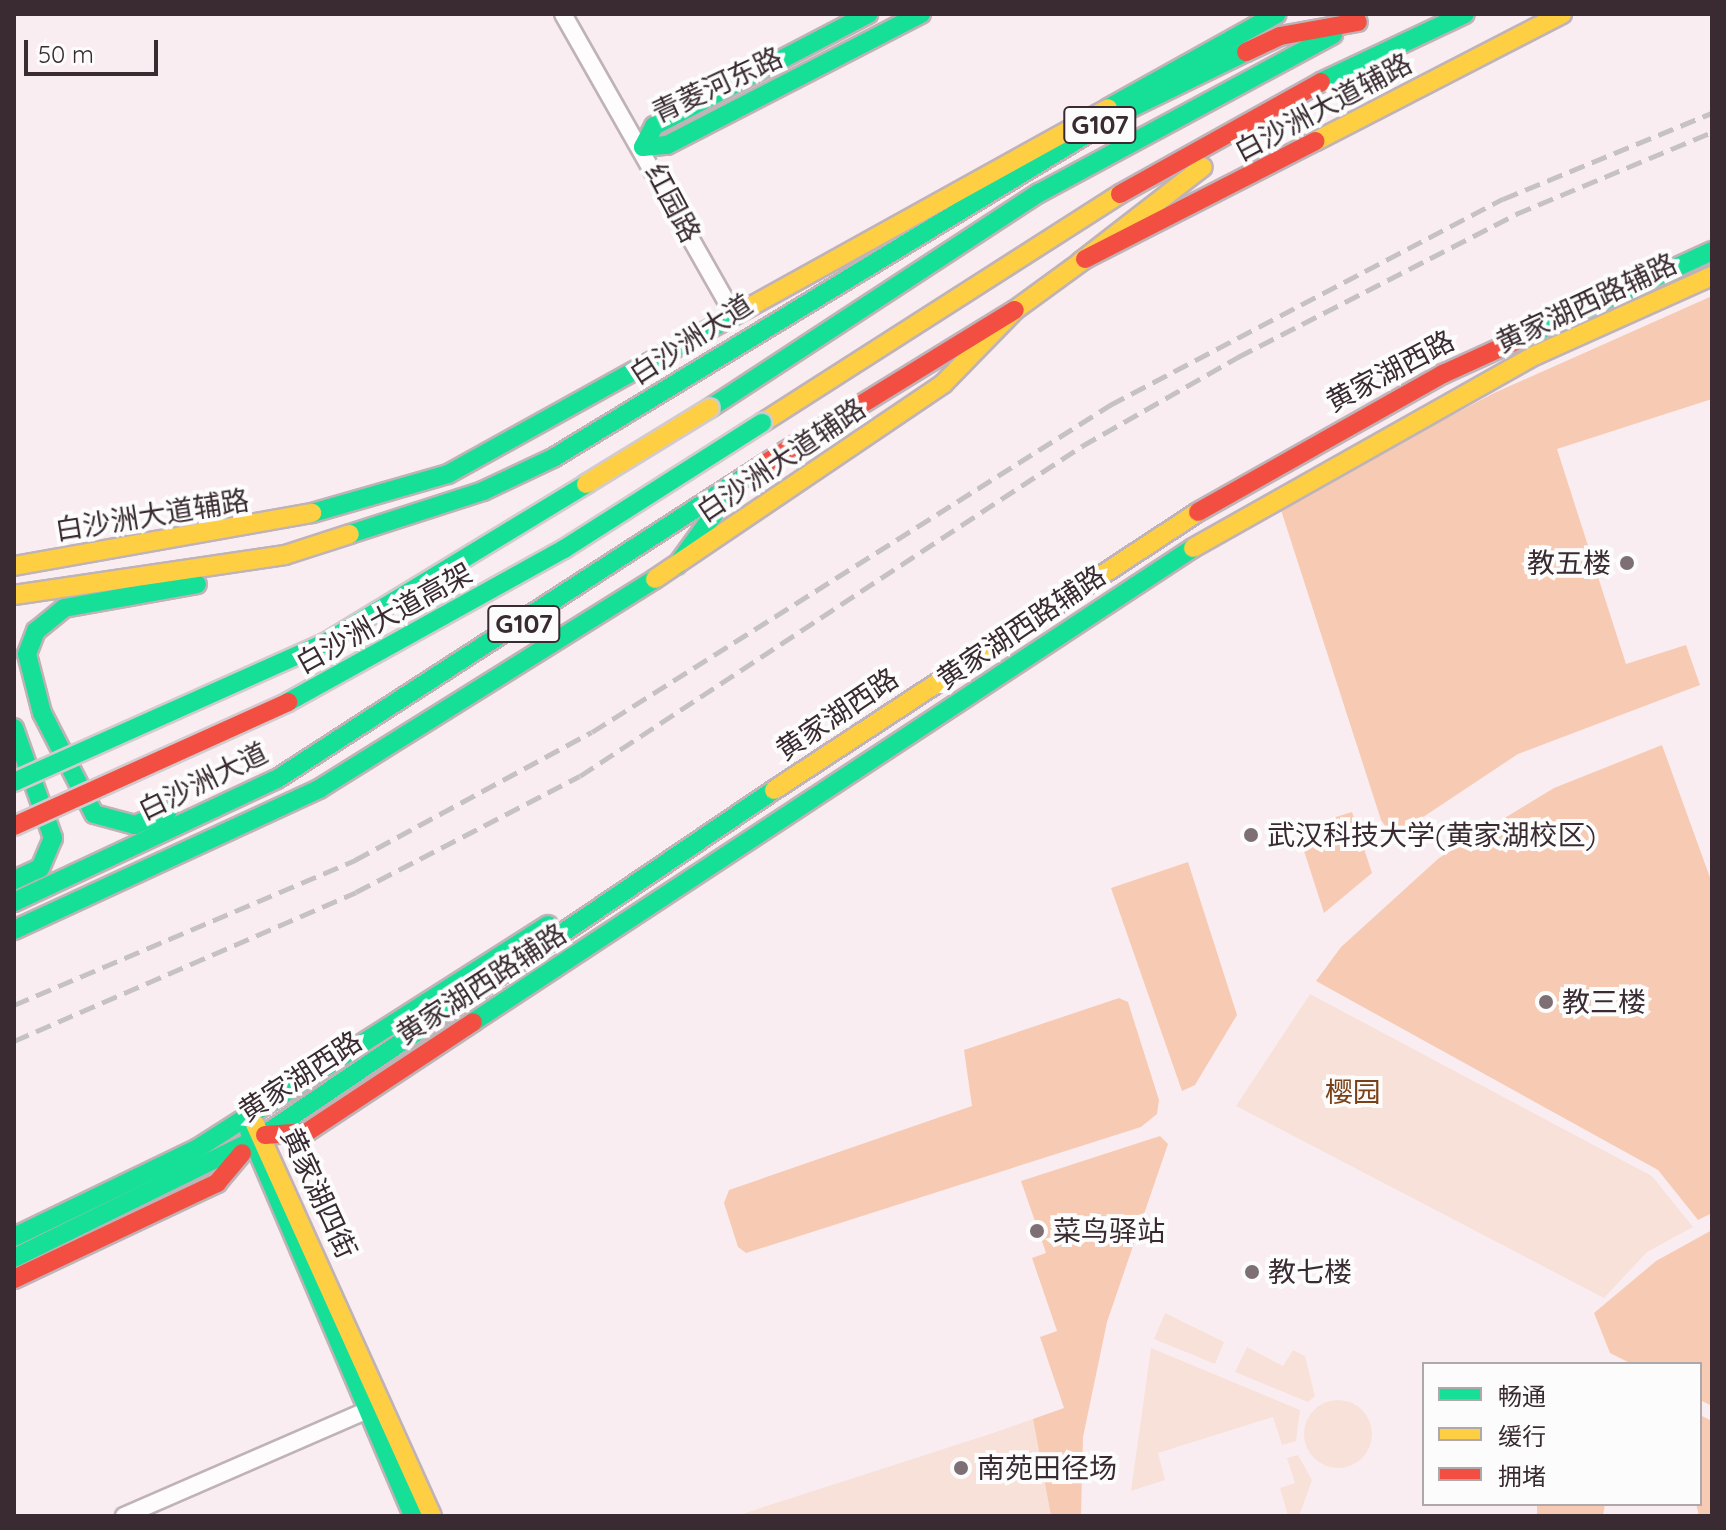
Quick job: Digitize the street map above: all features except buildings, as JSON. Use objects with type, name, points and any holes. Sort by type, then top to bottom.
[{"type":"main road","name":"青菱河东路","points":[[643,147],[654,126],[868,14]]},
{"type":"main road","name":"青菱河东路","points":[[643,147],[667,145],[921,14]]},
{"type":"main road","name":"白沙洲大道辅路","points":[[14,566],[278,523],[448,474],[732,311],[930,206],[1171,68],[1277,14]]},
{"type":"main road","points":[[762,423],[1051,232],[1339,72],[1465,14]]},
{"type":"main road","name":"白沙洲大道辅路","points":[[14,930],[319,789],[677,565],[943,384],[1015,310],[1080,262],[1562,14]]},
{"type":"main road","name":"白沙洲大道","points":[[14,595],[285,555],[483,491],[553,458],[858,267],[1123,112],[1280,36],[1366,18]]},
{"type":"main road","name":"白沙洲大道","points":[[710,408],[1039,193],[1366,18]]},
{"type":"main road","points":[[1171,68],[1280,36]]},
{"type":"main road","points":[[1080,262],[1288,100]]},
{"type":"main road","points":[[710,408],[858,267],[930,206]]},
{"type":"main road","name":"黄家湖西路","points":[[14,1237],[248,1117],[1257,461],[1467,348],[1712,237]]},
{"type":"main road","name":"黄家湖西路","points":[[14,1258],[257,1139],[1017,626],[1229,492],[1443,374],[1712,251]]},
{"type":"main road","name":"黄家湖西路辅路","points":[[257,1139],[307,1132],[1256,507],[1536,355],[1712,276]]},
{"type":"main road","name":"白沙洲大道","points":[[14,902],[277,779],[945,347],[1015,310]]},
{"type":"main road","points":[[762,423],[808,413],[945,347]]},
{"type":"main road","name":"白沙洲大道高架","points":[[14,782],[325,643],[710,408]]},
{"type":"main road","name":"白沙洲大道高架","points":[[14,826],[300,697],[564,549],[762,423]]},
{"type":"main road","points":[[677,565],[739,481]]},
{"type":"main road","points":[[285,555],[189,587],[64,608],[36,631],[27,654],[42,713],[94,814],[135,825],[349,730]]},
{"type":"main road","points":[[14,728],[53,838],[40,868],[14,880]]},
{"type":"main road","name":"黄家湖四街","points":[[248,1117],[375,1407],[432,1516]]},
{"type":"main road","points":[[14,1279],[217,1183],[257,1139]]},
{"type":"main road","name":"黄家湖四街","points":[[375,1407],[413,1516]]},
{"type":"street","name":"红园路","points":[[563,14],[643,147],[732,311]]},
{"type":"street","points":[[124,1516],[375,1407]]},
{"type":"green space","name":"樱园","points":[[1310,994],[1652,1176],[1693,1227],[1647,1252],[1604,1298],[1236,1106]]},
{"type":"green space","points":[[1165,1313],[1224,1342],[1215,1364],[1154,1339]]},
{"type":"green space","points":[[1247,1347],[1283,1366],[1293,1350],[1305,1356],[1315,1396],[1308,1402],[1235,1372]]},
{"type":"green space","points":[[1151,1348],[1300,1410],[1296,1441],[1282,1445],[1273,1417],[1158,1453],[1165,1480],[1131,1491]]},
{"type":"green space","points":[[1338,1400],[1362,1410],[1372,1434],[1362,1458],[1338,1468],[1314,1458],[1304,1434],[1314,1410]]},
{"type":"green space","name":"南苑田径场","points":[[1033,1419],[1051,1516],[736,1516],[990,1434]]},
{"type":"green space","points":[[1298,1455],[1312,1480],[1300,1514],[1288,1516],[1280,1488],[1295,1483],[1287,1458]]},
{"type":"shaded area","points":[[1712,296],[1712,399],[1557,449],[1626,664],[1686,645],[1700,685],[1518,754],[1393,837],[1381,820],[1280,507],[1494,393]]},
{"type":"shaded area","points":[[1662,745],[1712,883],[1712,1213],[1698,1220],[1658,1170],[1316,981],[1341,947],[1439,858],[1554,788]]},
{"type":"shaded area","points":[[1352,812],[1372,873],[1324,913],[1297,829]]},
{"type":"shaded area","points":[[1188,862],[1237,1015],[1195,1085],[1182,1091],[1111,888]]},
{"type":"shaded area","points":[[1119,998],[1128,1002],[1159,1100],[1157,1114],[1141,1127],[746,1253],[738,1247],[724,1203],[729,1190],[972,1106],[964,1050]]},
{"type":"shaded area","points":[[1160,1136],[1168,1144],[1107,1322],[1083,1437],[1081,1516],[1051,1516],[1033,1419],[1064,1408],[1040,1337],[1057,1331],[1032,1258],[1046,1253],[1021,1181]]},
{"type":"shaded area","points":[[1712,1230],[1712,1406],[1702,1401],[1702,1362],[1628,1362],[1610,1353],[1594,1313],[1656,1261]]},
{"type":"shaded area","points":[[1702,1416],[1712,1421],[1712,1516],[1699,1516],[1696,1506],[1702,1506]]},
{"type":"shaded area","points":[[1537,1506],[1605,1506],[1603,1516],[1537,1516]]},
{"type":"railway","points":[[14,1005],[355,860],[592,732],[1110,405],[1503,199],[1712,113]]},
{"type":"railway","points":[[14,1041],[356,892],[580,776],[1082,446],[1238,357],[1516,214],[1712,132]]},
{"type":"traffic: fast","points":[[643,147],[654,126],[868,14]]},
{"type":"traffic: fast","points":[[643,147],[667,145],[921,14]]},
{"type":"traffic: fast","points":[[1108,108],[1277,14]]},
{"type":"traffic: fast","points":[[1321,82],[1465,14]]},
{"type":"traffic: fast","points":[[710,408],[1039,193],[1333,35]]},
{"type":"traffic: fast","points":[[350,534],[483,491],[553,458],[1123,112],[1246,52]]},
{"type":"traffic: fast","points":[[1533,333],[1712,251]]},
{"type":"traffic: fast","points":[[312,513],[448,474],[746,309]]},
{"type":"traffic: fast","points":[[288,702],[564,549],[762,423]]},
{"type":"traffic: fast","points":[[14,902],[277,779],[766,463]]},
{"type":"traffic: fast","points":[[14,782],[325,643],[586,484]]},
{"type":"traffic: fast","points":[[677,565],[731,491]]},
{"type":"traffic: fast","points":[[473,1022],[1193,548]]},
{"type":"traffic: fast","points":[[14,930],[319,789],[655,579]]},
{"type":"traffic: fast","points":[[168,811],[135,825],[94,814],[42,713],[27,654],[36,631],[64,608],[197,584]]},
{"type":"traffic: fast","points":[[14,728],[53,838],[40,868],[14,880]]},
{"type":"traffic: fast","points":[[14,1258],[264,1135],[774,790]]},
{"type":"traffic: fast","points":[[14,1237],[198,1148],[548,925]]},
{"type":"traffic: fast","points":[[249,1131],[413,1516]]},
{"type":"traffic: slow","points":[[1316,141],[1562,14]]},
{"type":"traffic: slow","points":[[746,309],[1108,108]]},
{"type":"traffic: slow","points":[[1080,262],[1203,167]]},
{"type":"traffic: slow","points":[[762,423],[1120,194]]},
{"type":"traffic: slow","points":[[655,579],[943,384],[1015,310],[1085,259]]},
{"type":"traffic: slow","points":[[1193,548],[1536,355],[1712,276]]},
{"type":"traffic: slow","points":[[586,484],[710,408]]},
{"type":"traffic: slow","points":[[774,790],[1198,512]]},
{"type":"traffic: slow","points":[[14,566],[312,513]]},
{"type":"traffic: slow","points":[[14,595],[285,555],[350,534]]},
{"type":"traffic: slow","points":[[255,1124],[432,1516]]},
{"type":"traffic: jam","points":[[1246,52],[1280,36],[1358,22]]},
{"type":"traffic: jam","points":[[1120,194],[1321,82]]},
{"type":"traffic: jam","points":[[1085,259],[1316,141]]},
{"type":"traffic: jam","points":[[766,463],[1015,310]]},
{"type":"traffic: jam","points":[[1198,512],[1443,374],[1533,333]]},
{"type":"traffic: jam","points":[[14,826],[288,702]]},
{"type":"traffic: jam","points":[[265,1135],[307,1132],[473,1022]]},
{"type":"traffic: jam","points":[[14,1279],[217,1183],[242,1153]]},
{"type":"place","name":"教五楼","points":[[1627,563]]},
{"type":"place","name":"武汉科技大学(黄家湖校区)","points":[[1251,835]]},
{"type":"place","name":"教三楼","points":[[1546,1002]]},
{"type":"place","name":"菜鸟驿站","points":[[1037,1231]]},
{"type":"place","name":"教七楼","points":[[1252,1272]]},
{"type":"place","name":"南苑田径场","points":[[961,1468]]}]
